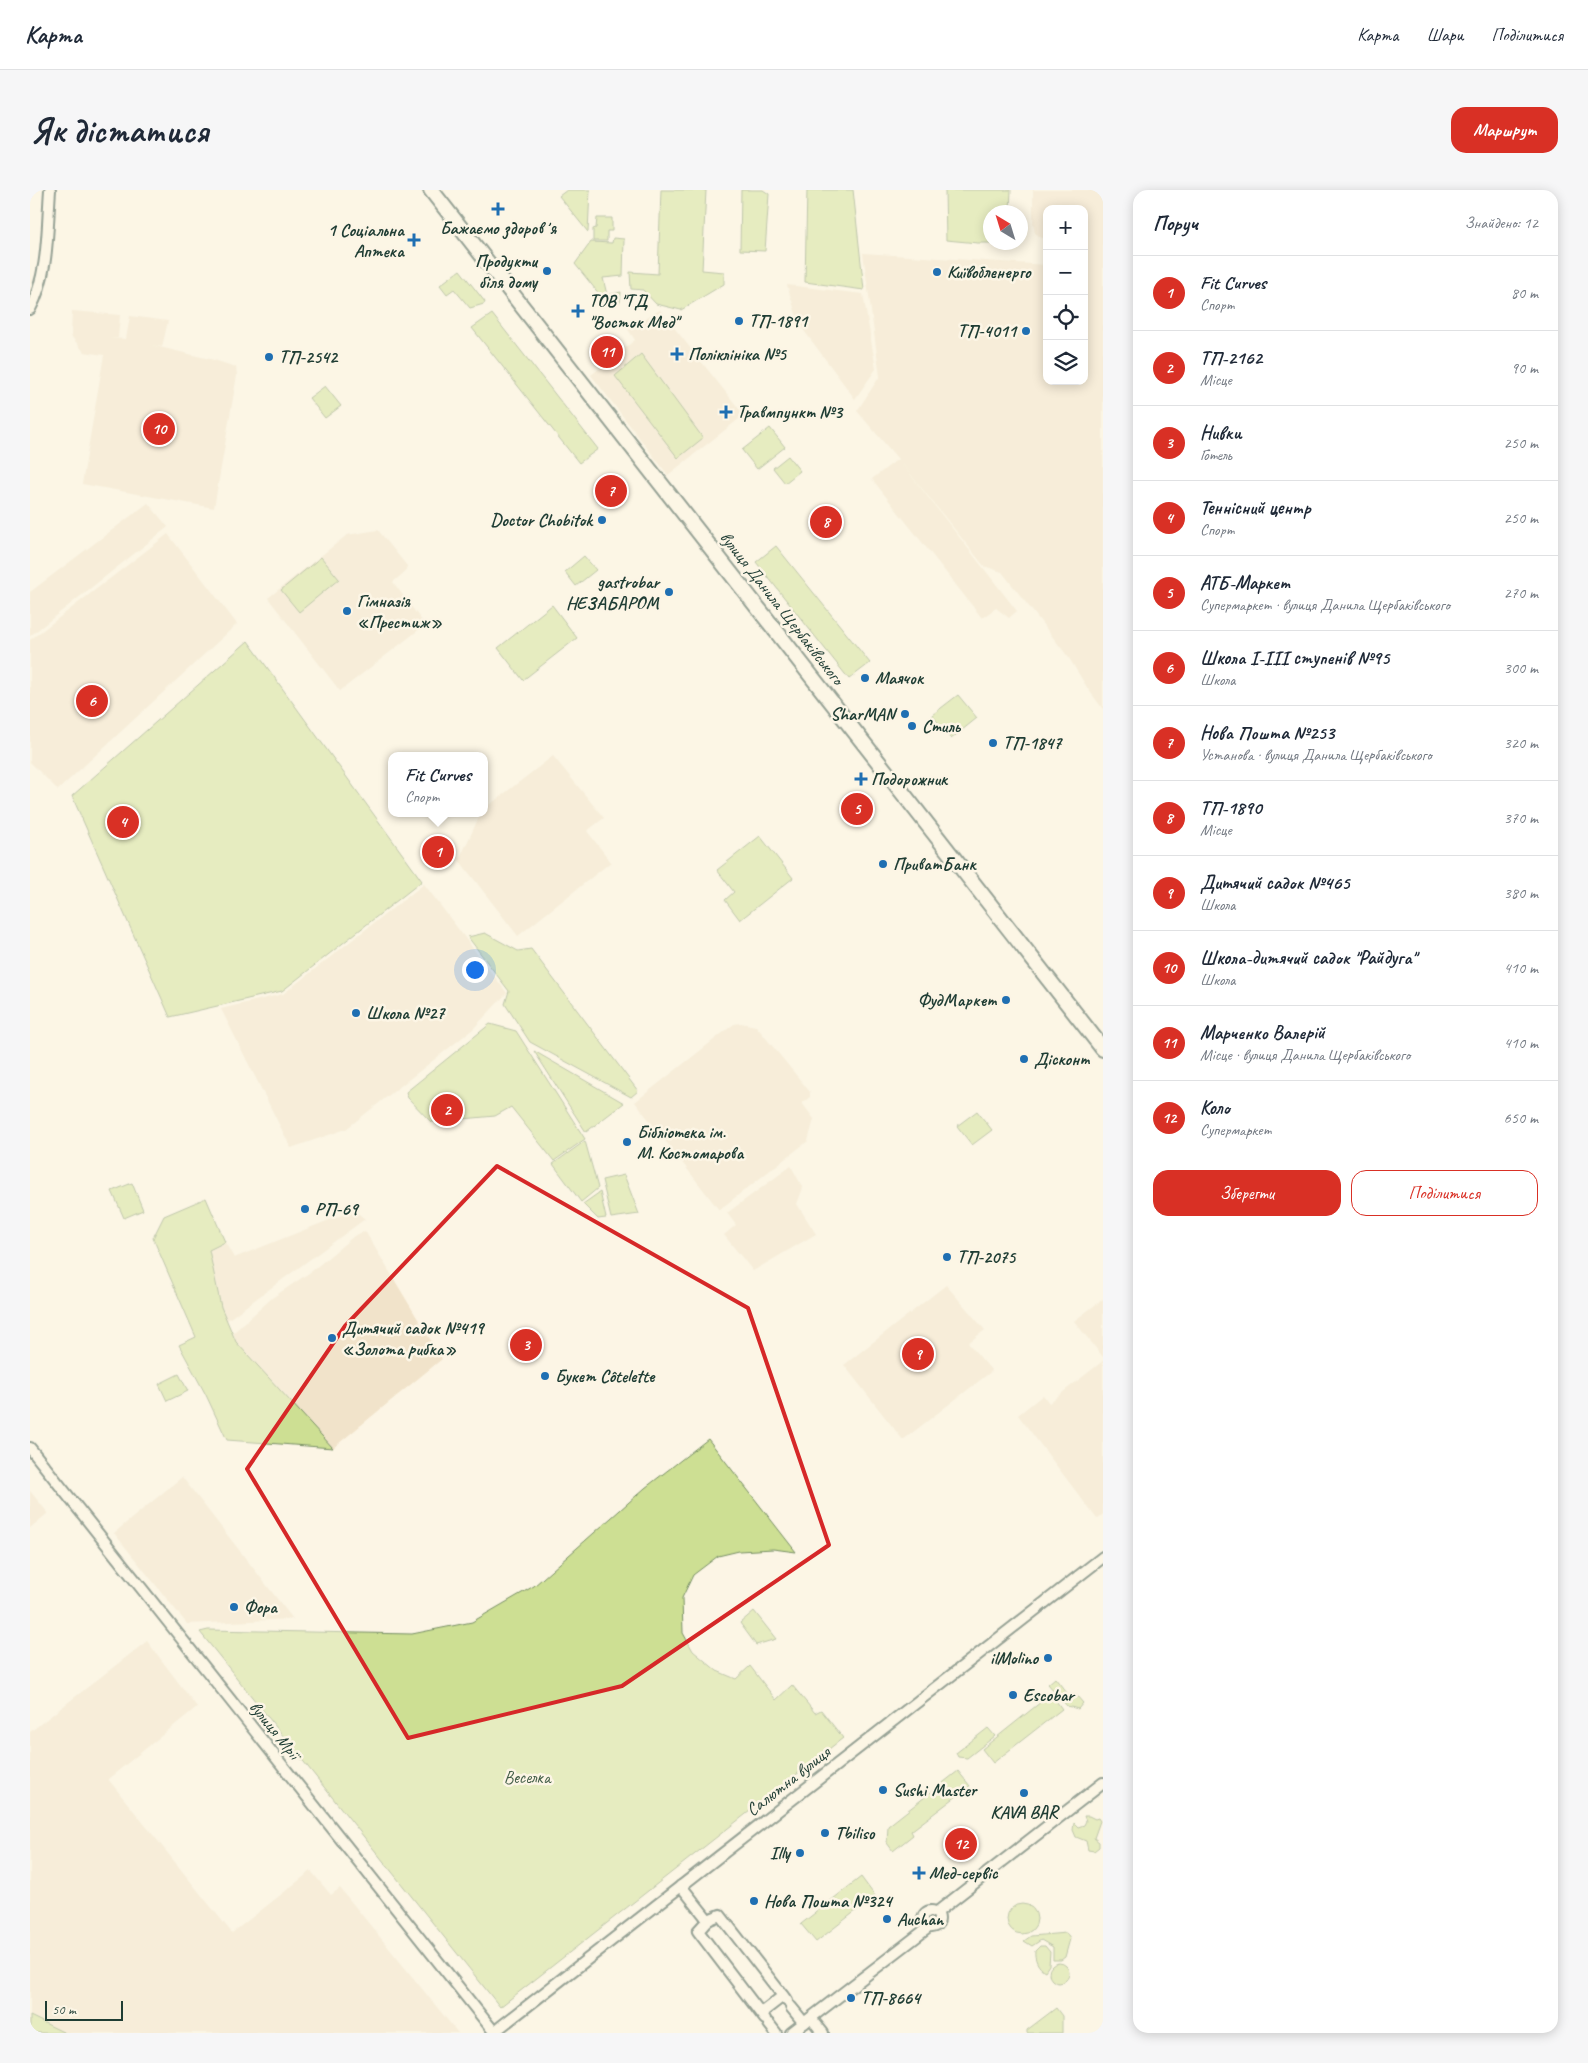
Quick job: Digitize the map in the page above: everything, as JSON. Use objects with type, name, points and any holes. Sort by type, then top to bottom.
[{"type":"main road","name":"вулиця Данила Щербаківського","points":[[431,190],[1103,1049]]},
{"type":"street","points":[[30,309],[36,298],[44,264],[50,190]]},
{"type":"street","name":"вулиця Мрії","points":[[30,1448],[494,2032]]},
{"type":"street","name":"Салютна вулиця","points":[[494,2032],[1103,1556]]},
{"type":"street","points":[[791,2033],[929,1927],[938,1923],[939,1918],[936,1913],[1103,1783]]},
{"type":"street","points":[[681,1886],[708,1920]]},
{"type":"street","points":[[776,2033],[698,1932],[708,1920],[720,1916],[787,2001],[823,2033]]},
{"type":"street","points":[[765,2018],[787,2001]]},
{"type":"highlighted area","points":[[497,1166],[748,1308],[829,1545],[622,1686],[408,1738],[247,1469],[345,1326]]},
{"type":"shaded area","points":[[1033,190],[1103,190],[1103,709],[1069,658],[1002,572],[984,566],[899,460],[1017,611],[1009,618],[996,608],[982,618],[872,479],[898,459],[857,411],[880,376],[863,253],[1043,265],[1043,385],[1088,385],[1088,205],[1043,205],[1043,238],[1035,233],[1033,223]]},
{"type":"shaded area","points":[[787,285],[863,294],[876,369],[855,399],[799,324]]},
{"type":"shaded area","points":[[660,310],[744,415],[668,475],[591,375],[635,340],[627,328]]},
{"type":"shaded area","points":[[72,311],[120,315],[118,338],[109,338],[126,339],[130,316],[168,321],[162,347],[151,345],[236,367],[237,375],[214,508],[82,484],[104,355],[84,352],[71,336]]},
{"type":"shaded area","points":[[148,503],[168,527],[30,636],[30,592]]},
{"type":"shaded area","name":"Гімназія «Престиж»","points":[[378,530],[407,566],[406,571],[393,582],[425,625],[340,691],[268,598],[347,535]]},
{"type":"shaded area","points":[[168,534],[237,624],[58,790],[30,762],[30,640]]},
{"type":"shaded area","points":[[553,756],[604,818],[587,831],[611,862],[518,936],[459,860],[479,817],[488,817],[488,806]]},
{"type":"shaded area","name":"Школа №27","points":[[424,884],[507,993],[473,1029],[346,1129],[291,1148],[221,1009],[283,994]]},
{"type":"shaded area","points":[[741,1023],[756,1026],[810,1092],[810,1097],[802,1103],[814,1119],[808,1141],[719,1210],[635,1102],[734,1024]]},
{"type":"shaded area","points":[[791,1166],[803,1188],[797,1204],[816,1234],[753,1271],[724,1235],[736,1225],[727,1213]]},
{"type":"shaded area","points":[[354,1210],[365,1219],[226,1321],[221,1307],[209,1250],[225,1242],[234,1258]]},
{"type":"shaded area","name":"Дитячий садок №419 «Золота рибка»","points":[[365,1231],[442,1359],[333,1448],[236,1342],[233,1333],[272,1298],[312,1271],[354,1236]]},
{"type":"shaded area","points":[[946,1285],[985,1330],[968,1343],[992,1371],[903,1440],[844,1365]]},
{"type":"shaded area","points":[[1103,1299],[1103,1357],[1074,1321]]},
{"type":"shaded area","points":[[1103,1361],[1103,1514],[1097,1519],[1018,1415],[1043,1395],[1049,1403]]},
{"type":"shaded area","points":[[182,1477],[293,1619],[187,1624],[114,1533]]},
{"type":"shaded area","points":[[30,1491],[48,1513],[30,1528]]},
{"type":"shaded area","points":[[147,1641],[197,1707],[108,1779],[232,1933],[311,1871],[331,1895],[340,1888],[458,2033],[30,2033],[30,1732]]},
{"type":"green space","points":[[567,190],[590,190],[588,232],[559,196]]},
{"type":"green space","points":[[661,190],[706,190],[702,270],[724,272],[724,284],[681,310],[656,304],[643,290],[631,289],[630,272],[658,274]]},
{"type":"green space","points":[[741,190],[763,190],[769,194],[765,251],[740,250]]},
{"type":"green space","points":[[807,190],[853,190],[864,290],[805,282]]},
{"type":"green space","points":[[945,190],[1011,190],[1010,205],[983,205],[983,243],[946,240]]},
{"type":"green space","points":[[597,218],[612,218],[612,231],[607,231],[607,241],[593,241],[593,229],[596,228]]},
{"type":"green space","points":[[613,238],[624,239],[623,276],[603,278],[607,295],[621,292],[620,302],[608,305],[575,264],[591,242],[612,243]]},
{"type":"green space","points":[[460,270],[485,302],[484,304],[470,308],[454,289],[447,294],[440,285]]},
{"type":"green space","points":[[492,314],[598,449],[579,463],[472,328]]},
{"type":"green space","points":[[641,354],[703,438],[678,458],[615,376]]},
{"type":"green space","points":[[325,386],[341,406],[325,418],[309,398]]},
{"type":"green space","points":[[770,428],[785,447],[757,469],[742,450]]},
{"type":"green space","points":[[788,456],[800,471],[785,483],[773,468]]},
{"type":"green space","points":[[776,546],[870,663],[849,679],[756,562]]},
{"type":"green space","points":[[584,556],[596,570],[576,586],[565,572]]},
{"type":"green space","points":[[321,557],[339,579],[299,612],[281,590]]},
{"type":"green space","points":[[552,605],[577,638],[523,680],[498,648]]},
{"type":"green space","points":[[248,641],[422,881],[282,991],[170,1017],[72,796]]},
{"type":"green space","points":[[958,695],[977,718],[951,739],[932,715]]},
{"type":"green space","points":[[760,836],[793,878],[740,920],[725,900],[734,892],[717,870]]},
{"type":"green space","points":[[485,933],[518,951],[531,949],[638,1091],[631,1097],[530,1042],[505,1004],[509,991],[468,937]]},
{"type":"green space","points":[[490,1024],[516,1031],[585,1139],[554,1161],[511,1107],[495,1116],[431,1122],[408,1098],[406,1092]]},
{"type":"green space","points":[[534,1051],[624,1103],[586,1132]]},
{"type":"green space","points":[[977,1111],[992,1130],[972,1145],[957,1126]]},
{"type":"green space","points":[[585,1141],[598,1188],[581,1202],[553,1164]]},
{"type":"green space","points":[[624,1175],[639,1214],[611,1218],[602,1180]]},
{"type":"green space","points":[[132,1183],[143,1210],[124,1218],[112,1191]]},
{"type":"green space","points":[[600,1192],[606,1218],[598,1219],[583,1204]]},
{"type":"green space","points":[[206,1198],[225,1242],[209,1250],[221,1307],[236,1342],[333,1448],[227,1440],[206,1395],[179,1345],[196,1337],[153,1238],[164,1216]]},
{"type":"green space","points":[[179,1374],[188,1391],[167,1401],[159,1384]]},
{"type":"green space","name":"Веселка","points":[[708,1439],[796,1552],[773,1549],[739,1551],[718,1556],[693,1575],[682,1598],[683,1633],[693,1651],[717,1671],[736,1679],[750,1666],[776,1700],[792,1685],[815,1713],[821,1710],[843,1738],[500,2007],[200,1632],[208,1630],[412,1634],[472,1622],[534,1586],[645,1488]]},
{"type":"green space","points":[[754,1611],[776,1639],[756,1645],[740,1623]]},
{"type":"green space","points":[[1055,1678],[1071,1698],[1076,1695],[1083,1703],[1078,1709],[1067,1706],[1048,1684]]},
{"type":"green space","points":[[1051,1694],[1062,1709],[993,1763],[982,1749]]},
{"type":"green space","points":[[988,1728],[995,1736],[967,1758],[958,1757],[956,1753]]},
{"type":"green space","points":[[958,1771],[970,1786],[911,1831],[913,1835],[893,1851],[887,1843],[888,1826]]},
{"type":"green space","points":[[1084,1816],[1098,1818],[1100,1821],[1094,1838],[1099,1842],[1099,1847],[1094,1851],[1088,1850],[1086,1841],[1076,1837],[1073,1830],[1074,1823],[1078,1827],[1084,1825],[1086,1821]]},
{"type":"green space","points":[[861,1877],[875,1896],[816,1942],[801,1924]]},
{"type":"green space","points":[[1022,1904],[1033,1908],[1037,1919],[1033,1930],[1022,1934],[1011,1930],[1007,1919],[1011,1908]]},
{"type":"green space","points":[[1066,1933],[1070,1939],[1065,1957],[1061,1960],[1053,1960],[1053,1947],[1041,1940],[1032,1946],[1024,1941],[1031,1936]]},
{"type":"green space","points":[[1040,1946],[1045,1946],[1050,1952],[1049,1965],[1045,1971],[1038,1965],[1035,1957],[1035,1951]]},
{"type":"green space","points":[[1059,1963],[1066,1966],[1069,1973],[1066,1980],[1059,1983],[1052,1980],[1049,1973],[1052,1966]]},
{"type":"green space","points":[[1056,2008],[1062,2016],[1062,2033],[1027,2033],[1027,2030]]},
{"type":"green space","points":[[30,2016],[65,2033],[30,2033]]},
{"type":"place","name":"Бажаємо здоровʼя","points":[[498,209]]},
{"type":"place","name":"1 Соціальна Аптека","points":[[414,240]]},
{"type":"place","name":"Продукти біля дому","points":[[547,271]]},
{"type":"place","name":"Київобленерго","points":[[937,272]]},
{"type":"place","name":"ТОВ \"ТД \"Восток Мед\"","points":[[578,311]]},
{"type":"place","name":"ТП-1891","points":[[739,321]]},
{"type":"place","name":"ТП-4011","points":[[1026,331]]},
{"type":"place","name":"Марченко Валерій","points":[[607,352]]},
{"type":"place","name":"Поліклініка №5","points":[[677,354]]},
{"type":"place","name":"ТП-2542","points":[[269,357]]},
{"type":"place","name":"Травмпункт №3","points":[[726,412]]},
{"type":"place","name":"Школа-дитячий садок \"Райдуга\"","points":[[159,429]]},
{"type":"place","name":"Нова Пошта №253","points":[[611,491]]},
{"type":"place","name":"Doctor Chobitok","points":[[602,520]]},
{"type":"place","name":"ТП-1890","points":[[826,522]]},
{"type":"place","name":"gastrobar НЕЗАБАРОМ","points":[[669,592]]},
{"type":"place","name":"Гімназія «Престиж»","points":[[347,611]]},
{"type":"place","name":"Маячок","points":[[865,678]]},
{"type":"place","name":"Школа І-ІІІ ступенів №95","points":[[92,701]]},
{"type":"place","name":"SharMAN","points":[[905,714]]},
{"type":"place","name":"Стиль","points":[[912,726]]},
{"type":"place","name":"ТП-1847","points":[[993,743]]},
{"type":"place","name":"Подорожник","points":[[861,779]]},
{"type":"place","name":"АТБ-Маркет","points":[[857,809]]},
{"type":"place","name":"Теннісний центр","points":[[123,822]]},
{"type":"place","name":"Fit Curves","points":[[438,852]]},
{"type":"place","name":"ПриватБанк","points":[[883,864]]},
{"type":"place","name":"ФудМаркет","points":[[1006,1000]]},
{"type":"place","name":"Школа №27","points":[[356,1013]]},
{"type":"place","name":"Дісконт","points":[[1024,1059]]},
{"type":"place","name":"ТП-2162","points":[[447,1110]]},
{"type":"place","name":"Бібліотека ім. М. Костомарова","points":[[627,1142]]},
{"type":"place","name":"РП-69","points":[[305,1209]]},
{"type":"place","name":"ТП-2075","points":[[947,1257]]},
{"type":"place","name":"Дитячий садок №419 «Золота рибка»","points":[[332,1338]]},
{"type":"place","name":"Нивки","points":[[526,1345]]},
{"type":"place","name":"Дитячий садок №465","points":[[918,1354]]},
{"type":"place","name":"Букет Côtelette","points":[[545,1376]]},
{"type":"place","name":"Фора","points":[[234,1607]]},
{"type":"place","name":"ilMolino","points":[[1048,1658]]},
{"type":"place","name":"Escobar","points":[[1013,1695]]},
{"type":"place","name":"Sushi Master","points":[[883,1790]]},
{"type":"place","name":"KAVA BAR","points":[[1024,1793]]},
{"type":"place","name":"Tbiliso","points":[[825,1833]]},
{"type":"place","name":"Коло","points":[[961,1844]]},
{"type":"place","name":"Illy","points":[[800,1853]]},
{"type":"place","name":"Мед-сервіс","points":[[919,1873]]},
{"type":"place","name":"Нова Пошта №324","points":[[754,1901]]},
{"type":"place","name":"Auchan","points":[[887,1919]]},
{"type":"place","name":"ТП-8664","points":[[851,1998]]}]
